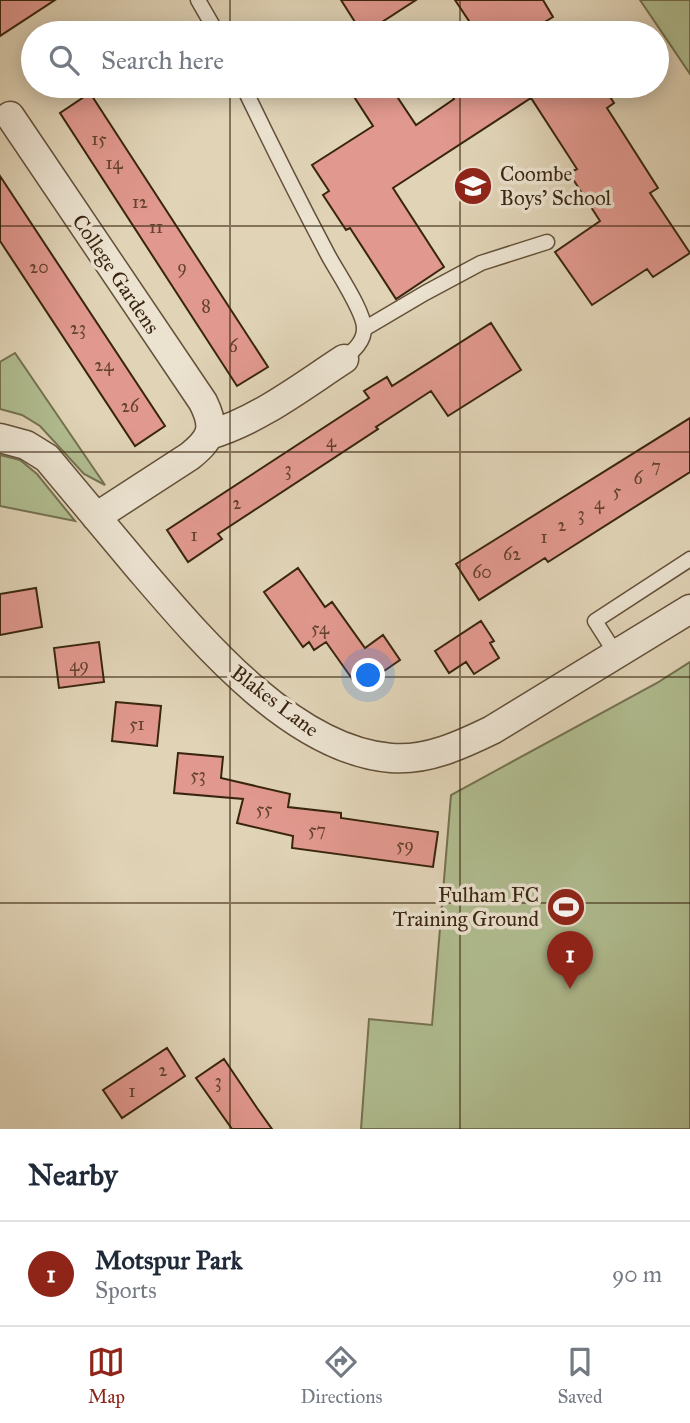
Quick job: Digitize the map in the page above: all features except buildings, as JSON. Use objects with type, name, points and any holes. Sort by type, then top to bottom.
[{"type":"street","name":"College Gardens","points":[[5,120],[203,402],[210,416],[209,435]]},
{"type":"street","points":[[96,517],[190,456],[202,446],[209,435],[230,429],[252,418],[344,359]]},
{"type":"street","name":"Blakes Lane","points":[[0,438],[26,445],[47,458],[201,639],[229,668],[293,719],[326,739],[357,753],[393,758],[429,755],[459,746],[492,730],[690,610]]},
{"type":"lane","points":[[198,0],[210,21]]},
{"type":"lane","points":[[249,98],[361,315],[364,329],[360,341],[344,359]]},
{"type":"lane","points":[[364,329],[481,263],[547,242]]},
{"type":"lane","points":[[616,654],[595,621],[690,559]]},
{"type":"green space","points":[[640,0],[690,0],[690,74],[669,43],[669,21],[654,21]]},
{"type":"green space","points":[[15,353],[105,485],[84,474],[40,426],[22,415],[0,409],[0,362]]},
{"type":"green space","points":[[0,455],[20,460],[37,474],[75,521],[0,506]]},
{"type":"green space","name":"Fulham FC Training Ground","points":[[690,662],[690,1129],[361,1129],[369,1019],[432,1025],[451,795],[657,683]]},
{"type":"place","name":"Coombe Boys' School","points":[[473,186]]},
{"type":"place","name":"Fulham FC Training Ground","points":[[566,907]]},
{"type":"place","name":"Motspur Park","points":[[570,989]]}]
